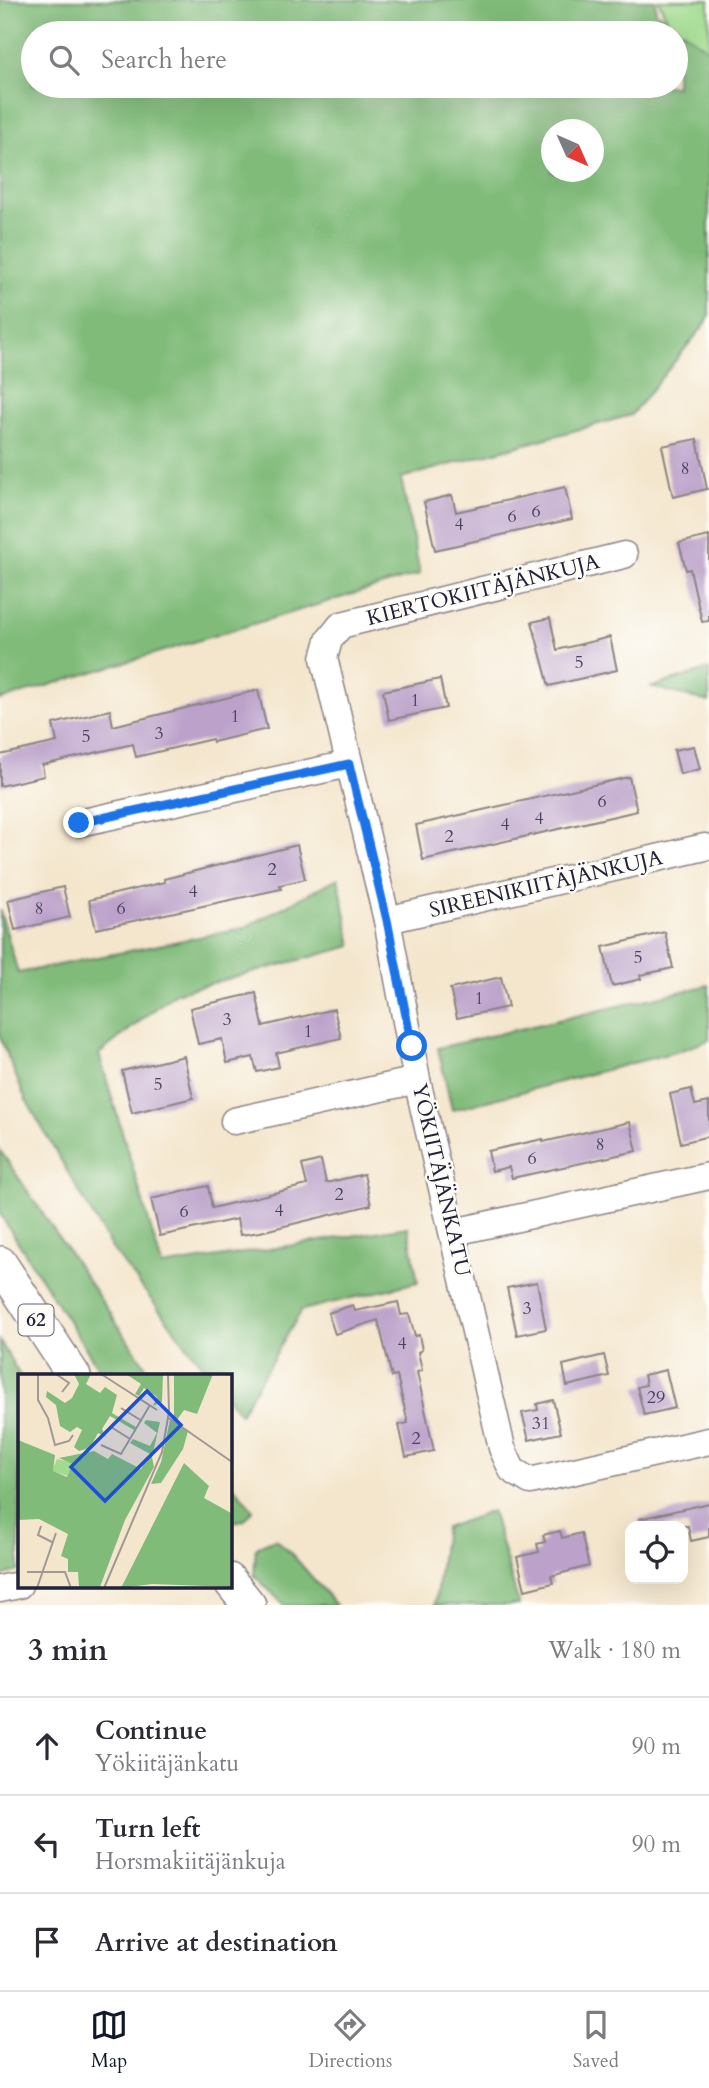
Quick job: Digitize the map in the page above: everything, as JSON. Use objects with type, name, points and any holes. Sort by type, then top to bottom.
[{"type":"main road","name":"62","points":[[0,1263],[73,1374]]},
{"type":"main road","points":[[231,1582],[249,1605]]},
{"type":"street","name":"KIERTOKIITÄJÄNKUJA","points":[[341,625],[624,555]]},
{"type":"street","name":"YÖKIITÄJÄNKATU","points":[[341,625],[329,640],[324,658],[387,920],[417,1080],[502,1447],[512,1470],[530,1481],[709,1441]]},
{"type":"street","points":[[79,823],[349,764]]},
{"type":"street","name":"SIREENIKIITÄJÄNKUJA","points":[[387,920],[705,847]]},
{"type":"street","points":[[234,1121],[417,1080]]},
{"type":"street","points":[[454,1232],[709,1176]]},
{"type":"street","points":[[0,1590],[18,1585]]},
{"type":"green space","points":[[0,0],[655,0],[656,12],[669,21],[21,21],[21,98],[688,98],[688,35],[709,50],[709,316],[706,323],[631,415],[401,478],[420,574],[0,700]]},
{"type":"green space","points":[[658,0],[709,0],[709,73],[688,49],[688,21],[668,21]]},
{"type":"green space","points":[[709,669],[709,702],[652,687]]},
{"type":"green space","points":[[338,878],[352,946],[175,993],[99,1054],[162,1266],[408,1227],[418,1282],[302,1310],[240,1414],[231,1403],[231,1374],[208,1374],[111,1247],[25,1098],[0,1037],[0,910],[18,973],[244,928]]},
{"type":"green space","points":[[709,985],[709,1040],[679,1051],[452,1110],[438,1048]]},
{"type":"green space","points":[[0,1150],[151,1374],[103,1374],[0,1214]]},
{"type":"green space","points":[[0,1341],[19,1374],[18,1571],[0,1576]]},
{"type":"green space","points":[[231,1482],[253,1510],[245,1520],[231,1522]]},
{"type":"green space","points":[[492,1511],[519,1605],[435,1605],[445,1528]]},
{"type":"green space","points":[[275,1539],[291,1553],[336,1605],[284,1605],[254,1575],[256,1547]]},
{"type":"building","points":[[697,439],[707,489],[673,497],[662,446]]},
{"type":"building","points":[[565,487],[572,519],[435,550],[424,502],[452,495],[456,512]]},
{"type":"building","points":[[709,536],[709,621],[702,622],[690,569],[686,570],[679,543]]},
{"type":"building","points":[[550,618],[557,650],[610,637],[617,670],[549,686],[532,622]]},
{"type":"building","points":[[440,679],[446,708],[389,720],[383,691]]},
{"type":"building","points":[[258,690],[267,729],[136,757],[133,744],[42,765],[44,776],[0,786],[0,755],[57,742],[53,724],[110,710],[113,726]]},
{"type":"building","points":[[694,746],[700,769],[680,774],[674,750]]},
{"type":"building","points":[[629,777],[637,811],[423,860],[416,825]]},
{"type":"building","points":[[297,845],[305,879],[280,885],[281,889],[96,929],[89,900]]},
{"type":"building","points":[[63,887],[70,917],[15,930],[8,900]]},
{"type":"building","points":[[665,932],[673,968],[640,975],[641,979],[612,986],[603,947]]},
{"type":"building","points":[[501,977],[508,1007],[457,1018],[450,989]]},
{"type":"building","points":[[256,993],[263,1026],[334,1009],[341,1038],[276,1053],[279,1067],[257,1072],[253,1057],[227,1063],[222,1039],[198,1044],[190,1008]]},
{"type":"building","points":[[184,1056],[193,1098],[132,1113],[122,1071]]},
{"type":"building","points":[[691,1089],[695,1105],[709,1102],[709,1136],[681,1143],[670,1094]]},
{"type":"building","points":[[630,1122],[637,1151],[512,1178],[509,1167],[492,1171],[488,1151],[543,1139],[543,1142]]},
{"type":"building","points":[[321,1160],[326,1183],[364,1174],[371,1205],[240,1235],[237,1219],[160,1236],[151,1199],[208,1186],[212,1208],[307,1185],[302,1165]]},
{"type":"building","points":[[537,1282],[546,1329],[517,1335],[507,1288]]},
{"type":"building","points":[[398,1302],[401,1315],[409,1314],[415,1336],[419,1335],[422,1350],[418,1352],[422,1370],[417,1372],[434,1451],[406,1457],[399,1425],[408,1423],[397,1376],[392,1377],[378,1320],[335,1334],[328,1313],[353,1305],[355,1311]]},
{"type":"building","points":[[604,1355],[609,1376],[567,1386],[563,1365]]},
{"type":"building","points":[[666,1370],[675,1408],[644,1415],[637,1387],[646,1385],[644,1375]]},
{"type":"building","points":[[553,1400],[561,1433],[529,1440],[522,1413],[538,1410],[537,1404]]},
{"type":"building","points":[[709,1503],[709,1537],[691,1541],[688,1521],[639,1519]]},
{"type":"building","points":[[560,1531],[562,1538],[581,1533],[589,1566],[551,1576],[553,1583],[525,1590],[517,1557],[539,1552],[537,1544],[545,1542],[543,1535]]},
{"type":"route","points":[[79,823],[349,764],[387,920],[412,1046]]}]
